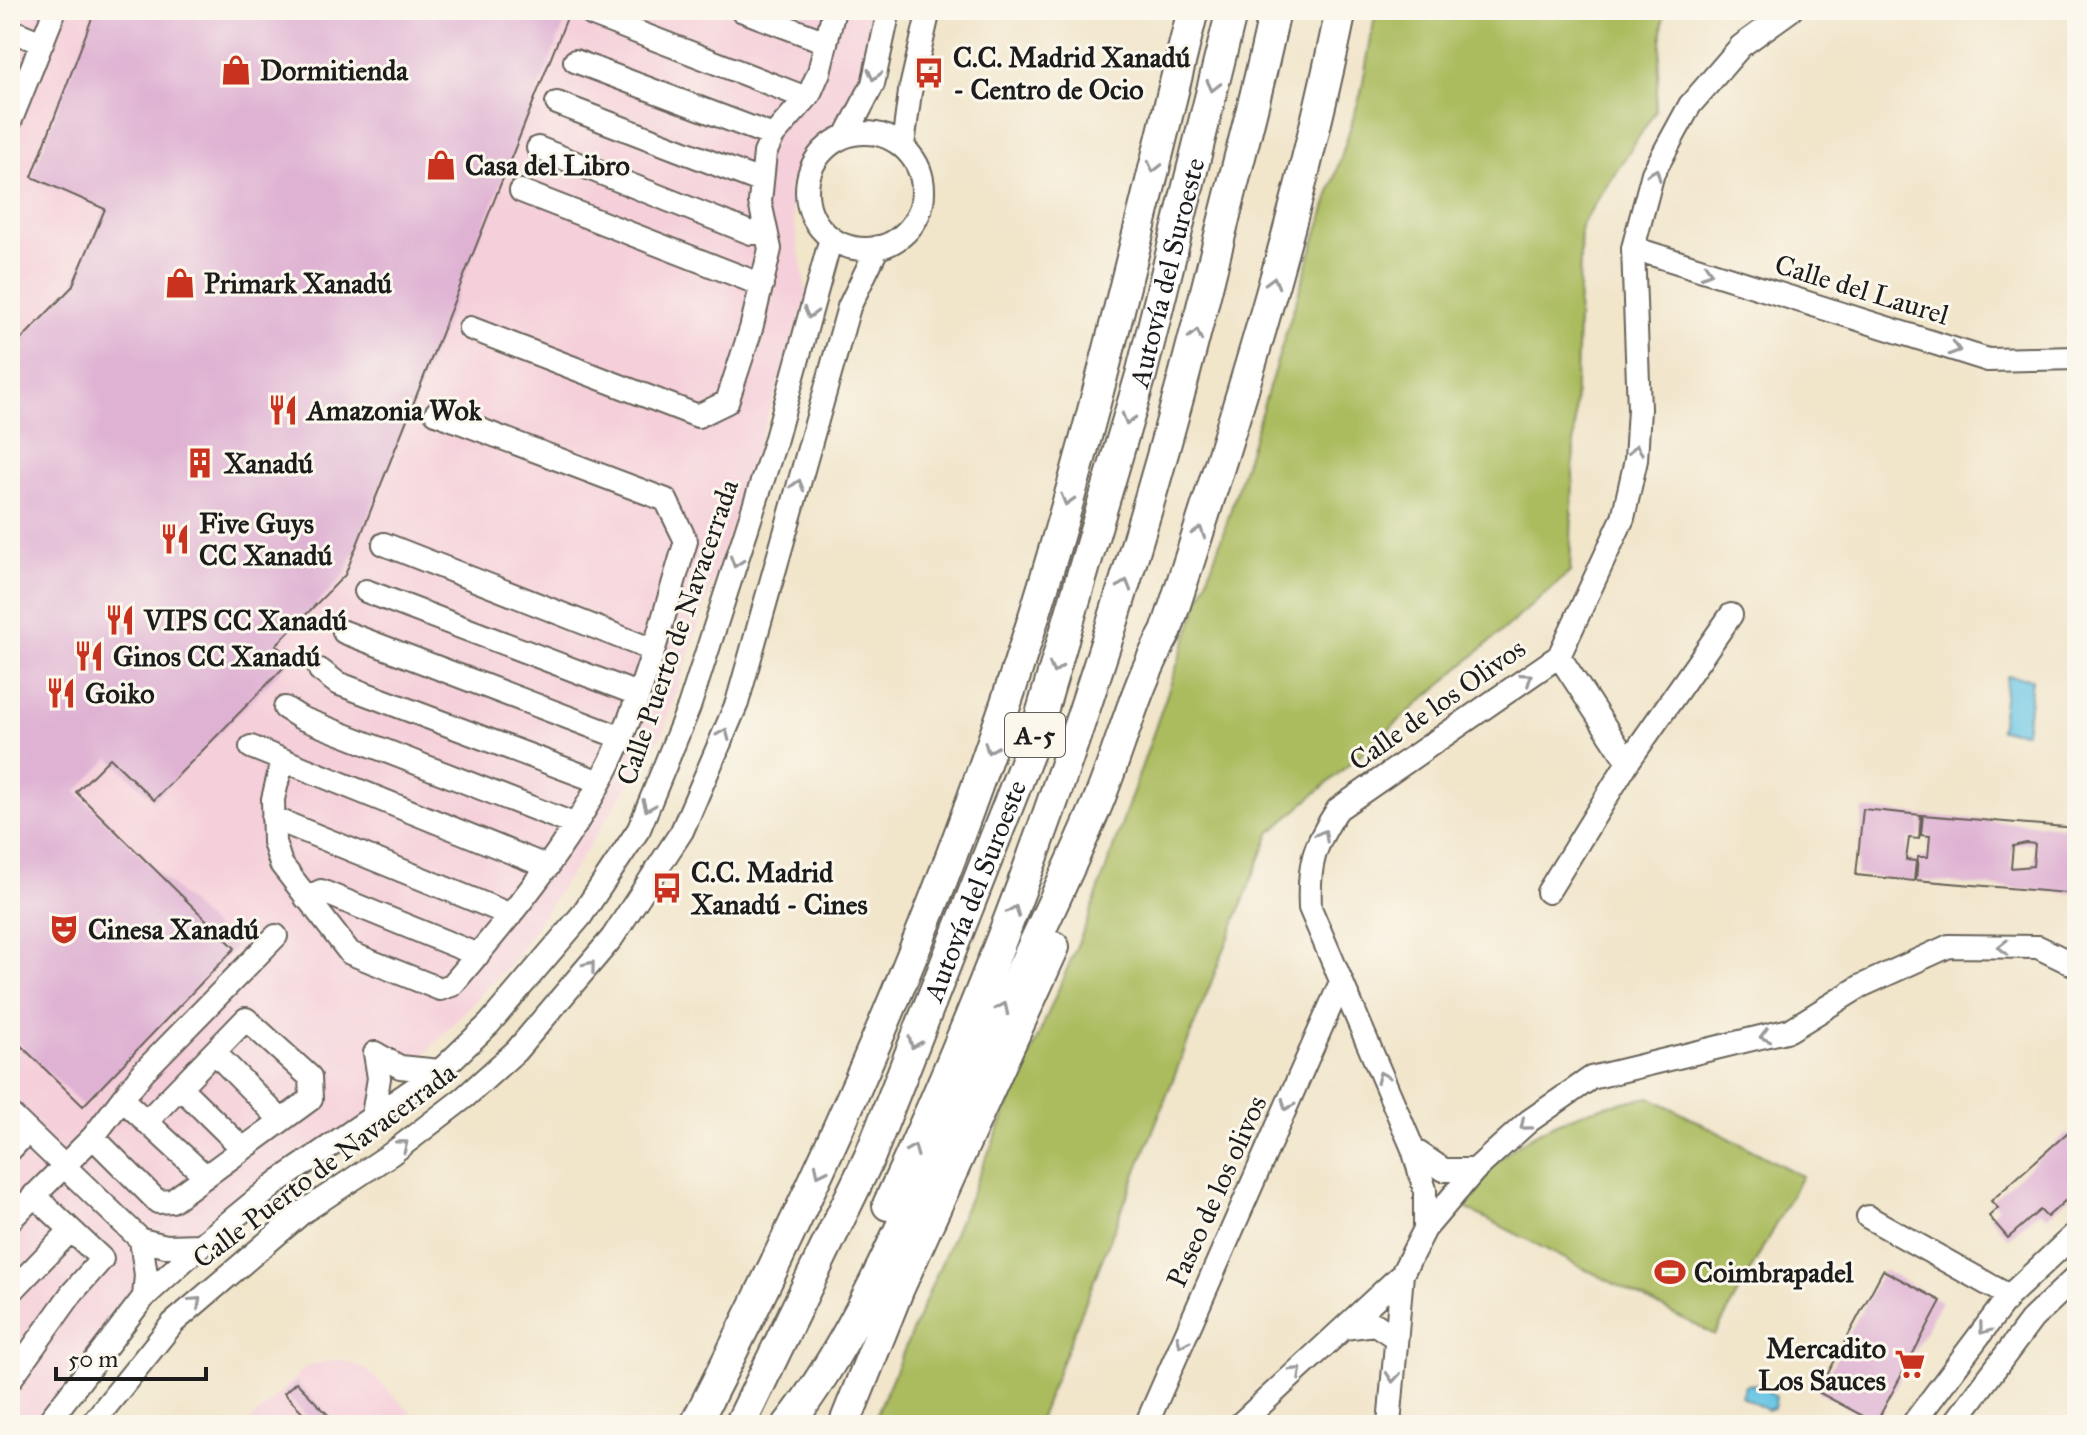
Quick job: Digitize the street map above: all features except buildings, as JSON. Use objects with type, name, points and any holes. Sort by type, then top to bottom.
[{"type":"highway","points":[[695,1425],[836,1139],[914,952],[996,732],[1104,369],[1193,10]]},
{"type":"highway","name":"Autovía del Suroeste","points":[[740,1425],[870,1156],[1033,742],[1141,375],[1232,10]]},
{"type":"highway","name":"Autovía del Suroeste","points":[[788,1425],[902,1175],[1017,905],[1109,640],[1181,397],[1275,10]]},
{"type":"highway","points":[[844,1425],[889,1320],[899,1288],[1074,903],[1163,655],[1166,632],[1218,474],[1271,291],[1341,10]]},
{"type":"highway","points":[[788,1425],[825,1378],[901,1226],[1073,860],[1113,766],[1154,653],[1166,632]]},
{"type":"highway","points":[[825,1425],[880,1315],[899,1288]]},
{"type":"highway","points":[[675,1425],[687,1402],[727,1363]]},
{"type":"street","points":[[10,122],[16,86],[42,43],[55,10]]},
{"type":"street","points":[[741,10],[826,42]]},
{"type":"street","points":[[470,328],[698,416],[727,402],[751,329],[770,249],[760,181],[765,153],[773,136],[804,101],[819,72],[834,10]]},
{"type":"street","points":[[846,136],[876,133],[903,145],[915,159],[922,177],[924,195],[919,213],[902,235],[878,247],[861,249],[831,238],[810,209],[807,191],[818,157],[846,136],[873,84],[889,10]]},
{"type":"street","points":[[903,145],[910,92],[929,10]]},
{"type":"street","name":"Calle de los Olivos","points":[[1425,1229],[1425,1190],[1413,1149],[1310,908],[1309,872],[1318,840],[1338,809],[1559,656],[1623,518],[1636,460],[1639,409],[1633,248],[1653,173],[1690,105],[1741,46],[1791,10]]},
{"type":"street","points":[[593,15],[796,94],[804,101]]},
{"type":"street","points":[[10,30],[42,43]]},
{"type":"street","points":[[575,61],[773,136]]},
{"type":"street","points":[[557,103],[760,181]]},
{"type":"street","points":[[538,148],[751,233],[766,233]]},
{"type":"street","points":[[521,191],[762,285]]},
{"type":"street","name":"Calle Puerto de Navacerrada","points":[[46,1425],[144,1297],[201,1245],[279,1181],[372,1121],[440,1071],[533,977],[581,916],[639,829],[689,707],[775,442],[831,238]]},
{"type":"street","name":"Calle Puerto de Navacerrada","points":[[91,1425],[173,1323],[303,1212],[391,1154],[465,1097],[516,1051],[612,938],[682,831],[737,703],[849,307],[878,247]]},
{"type":"street","name":"Calle del Laurel","points":[[1633,248],[1988,360],[2077,358]]},
{"type":"street","points":[[282,762],[273,799],[274,842],[281,864],[350,953],[440,989],[452,985],[548,867],[576,825],[622,738],[686,541],[666,500],[436,413]]},
{"type":"street","points":[[384,544],[653,650]]},
{"type":"street","points":[[366,591],[637,694]]},
{"type":"street","points":[[1548,892],[1628,762],[1731,615]]},
{"type":"street","points":[[344,632],[622,738]]},
{"type":"street","points":[[1559,656],[1628,762]]},
{"type":"street","points":[[320,670],[337,683],[600,782]]},
{"type":"street","points":[[285,708],[301,718],[576,825]]},
{"type":"street","points":[[251,747],[548,867]]},
{"type":"street","points":[[273,818],[511,915]]},
{"type":"street","points":[[306,898],[321,891],[478,955]]},
{"type":"street","points":[[10,1220],[93,1137],[143,1072],[276,936]]},
{"type":"street","points":[[1239,1425],[1402,1274],[1425,1229],[1475,1170],[1529,1121],[1591,1078],[1790,1030],[1861,986],[1949,946],[2038,947],[2077,966]]},
{"type":"street","name":"Paseo de los olivos","points":[[1146,1425],[1341,982]]},
{"type":"street","points":[[93,1137],[158,1202],[172,1201],[203,1174],[311,1099],[310,1077],[246,1019],[146,1122]]},
{"type":"street","points":[[214,1052],[281,1120]]},
{"type":"street","points":[[372,1121],[379,1078],[375,1053],[400,1067],[440,1071]]},
{"type":"street","points":[[180,1087],[242,1148]]},
{"type":"street","points":[[122,1099],[203,1174]]},
{"type":"street","points":[[10,1114],[141,1240],[166,1246],[201,1245]]},
{"type":"street","points":[[10,1150],[27,1132]]},
{"type":"street","points":[[1413,1149],[1444,1170],[1475,1170]]},
{"type":"street","points":[[10,1380],[72,1293],[102,1259],[34,1195]]},
{"type":"street","points":[[1868,1217],[2009,1296]]},
{"type":"street","points":[[10,1293],[71,1230]]},
{"type":"street","points":[[1912,1425],[2009,1296],[2077,1232]]},
{"type":"street","points":[[141,1240],[144,1297]]},
{"type":"street","points":[[1389,1425],[1402,1274]]},
{"type":"street","points":[[1953,1425],[2033,1318],[2077,1276]]},
{"type":"street","points":[[1344,1328],[1375,1324],[1396,1338]]},
{"type":"shaded area","points":[[10,10],[872,10],[856,92],[788,186],[807,297],[663,733],[515,958],[368,1115],[121,1315],[34,1425],[10,1425]]},
{"type":"shaded area","points":[[339,1359],[365,1368],[424,1425],[247,1425],[307,1366]]},
{"type":"green space","points":[[1376,10],[1664,10],[1655,112],[1581,225],[1570,572],[1270,833],[1037,1425],[872,1425],[1088,920],[1225,528],[1361,93]]},
{"type":"green space","name":"Coimbrapadel","points":[[1650,1097],[1802,1176],[1715,1335],[1465,1208],[1497,1162],[1536,1133],[1590,1110]]},
{"type":"water","points":[[2007,676],[2032,679],[2026,732],[2000,730]]},
{"type":"water","points":[[1760,1384],[1776,1397],[1774,1408],[1767,1410],[1741,1396],[1745,1385]]},
{"type":"place","name":"Dormitienda","points":[[236,70]]},
{"type":"place","name":"C.C. Madrid Xanadú - Centro de Ocio","points":[[929,73]]},
{"type":"place","name":"Casa del Libro","points":[[441,165]]},
{"type":"place","name":"Primark Xanadú","points":[[180,283]]},
{"type":"place","name":"Amazonia Wok","points":[[283,410]]},
{"type":"place","name":"Xanadú","points":[[200,463]]},
{"type":"place","name":"Five Guys CC Xanadú","points":[[175,539]]},
{"type":"place","name":"VIPS CC Xanadú","points":[[120,620]]},
{"type":"place","name":"Ginos CC Xanadú","points":[[89,656]]},
{"type":"place","name":"Goiko","points":[[61,693]]},
{"type":"place","name":"C.C. Madrid Xanadú - Cines","points":[[667,888]]},
{"type":"place","name":"Cinesa Xanadú","points":[[64,929]]},
{"type":"place","name":"Coimbrapadel","points":[[1670,1272]]},
{"type":"place","name":"Mercadito Los Sauces","points":[[1910,1364]]}]
